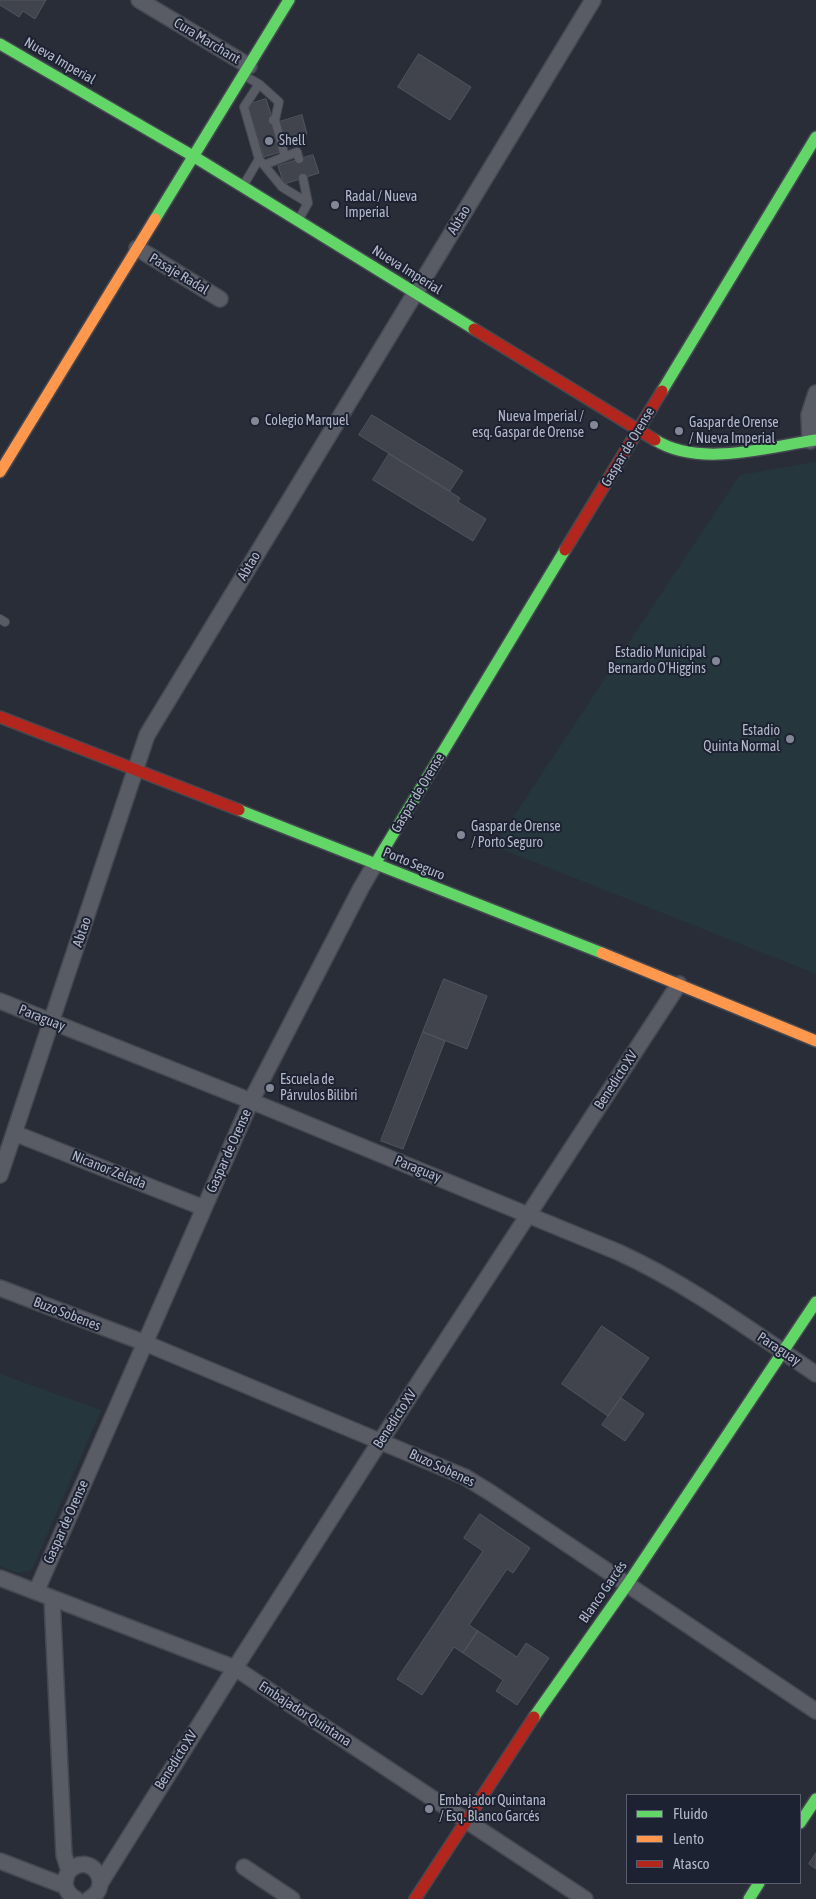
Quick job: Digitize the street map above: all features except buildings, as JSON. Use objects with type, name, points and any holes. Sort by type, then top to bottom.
[{"type":"street","name":"Cura Marchant","points":[[139,0],[246,71]]},
{"type":"street","points":[[0,472],[289,0]]},
{"type":"street","name":"Abtao","points":[[0,1176],[136,769],[142,746],[156,718],[593,0]]},
{"type":"street","name":"Nueva Imperial","points":[[0,44],[193,156],[670,448],[699,454],[725,453],[813,440]]},
{"type":"street","name":"Gaspar de Orense","points":[[36,1592],[251,1101],[361,888],[816,138]]},
{"type":"street","name":"Pasaje Radal","points":[[137,248],[220,299]]},
{"type":"street","points":[[813,440],[809,416],[816,393]]},
{"type":"street","name":"Porto Seguro","points":[[0,717],[679,984],[816,1041]]},
{"type":"street","name":"Benedicto XV","points":[[97,1894],[115,1857],[235,1668],[679,984]]},
{"type":"street","name":"Paraguay","points":[[0,1001],[251,1101],[618,1252],[663,1274],[816,1374]]},
{"type":"street","name":"Nicanor Zelada","points":[[14,1132],[204,1208]]},
{"type":"street","name":"Buzo Sobenes","points":[[0,1288],[145,1343],[451,1470],[478,1484],[816,1711]]},
{"type":"street","name":"Blanco Garcés","points":[[416,1899],[466,1819],[627,1585],[816,1302]]},
{"type":"street","name":"Embajador Quintana","points":[[0,1578],[235,1668],[466,1819],[578,1897]]},
{"type":"street","points":[[52,1598],[64,1855],[68,1893],[76,1899]]},
{"type":"street","points":[[801,1822],[816,1799]]},
{"type":"street","points":[[67,1878],[76,1866],[104,1863],[115,1857]]},
{"type":"street","points":[[0,1861],[67,1878]]},
{"type":"street","points":[[90,1866],[98,1872],[97,1894]]},
{"type":"street","points":[[244,1867],[292,1899]]},
{"type":"street","points":[[748,1899],[759,1884]]},
{"type":"lane","points":[[246,71],[279,102],[274,120],[285,157]]},
{"type":"lane","points":[[259,84],[244,107],[252,127],[261,162],[282,187],[308,203]]},
{"type":"lane","points":[[242,186],[261,162],[285,157],[297,152],[299,160]]},
{"type":"lane","points":[[298,220],[308,203],[303,178]]},
{"type":"shaded area","name":"Estadio Municipal Bernardo O'Higgins","points":[[816,462],[816,974],[494,846],[740,475]]},
{"type":"shaded area","points":[[0,1374],[101,1410],[34,1565],[30,1571],[17,1573],[0,1566]]},
{"type":"traffic: fast","points":[[155,219],[289,0]]},
{"type":"traffic: fast","points":[[0,44],[193,156],[474,329]]},
{"type":"traffic: fast","points":[[662,391],[816,137]]},
{"type":"traffic: fast","points":[[655,440],[673,448],[692,453],[713,454],[734,453],[816,440]]},
{"type":"traffic: fast","points":[[375,864],[565,550]]},
{"type":"traffic: fast","points":[[239,810],[602,953]]},
{"type":"traffic: fast","points":[[534,1717],[627,1585],[816,1302]]},
{"type":"traffic: fast","points":[[801,1822],[816,1799]]},
{"type":"traffic: fast","points":[[749,1899],[758,1884]]},
{"type":"traffic: slow","points":[[0,472],[155,219]]},
{"type":"traffic: slow","points":[[602,953],[816,1041]]},
{"type":"traffic: jam","points":[[474,329],[655,440]]},
{"type":"traffic: jam","points":[[565,550],[662,391]]},
{"type":"traffic: jam","points":[[0,717],[239,810]]},
{"type":"traffic: jam","points":[[415,1899],[534,1717]]},
{"type":"place","name":"Shell","points":[[269,141]]},
{"type":"place","name":"Radal / Nueva Imperial","points":[[335,205]]},
{"type":"place","name":"Colegio Marquel","points":[[255,421]]},
{"type":"place","name":"Nueva Imperial / esq. Gaspar de Orense","points":[[594,425]]},
{"type":"place","name":"Gaspar de Orense / Nueva Imperial","points":[[679,431]]},
{"type":"place","name":"Estadio Municipal Bernardo O'Higgins","points":[[716,661]]},
{"type":"place","name":"Estadio Quinta Normal","points":[[790,739]]},
{"type":"place","name":"Gaspar de Orense / Porto Seguro","points":[[461,835]]},
{"type":"place","name":"Escuela de Párvulos Bilibri","points":[[270,1088]]},
{"type":"place","name":"Embajador Quintana / Esq. Blanco Garcés","points":[[429,1809]]}]
